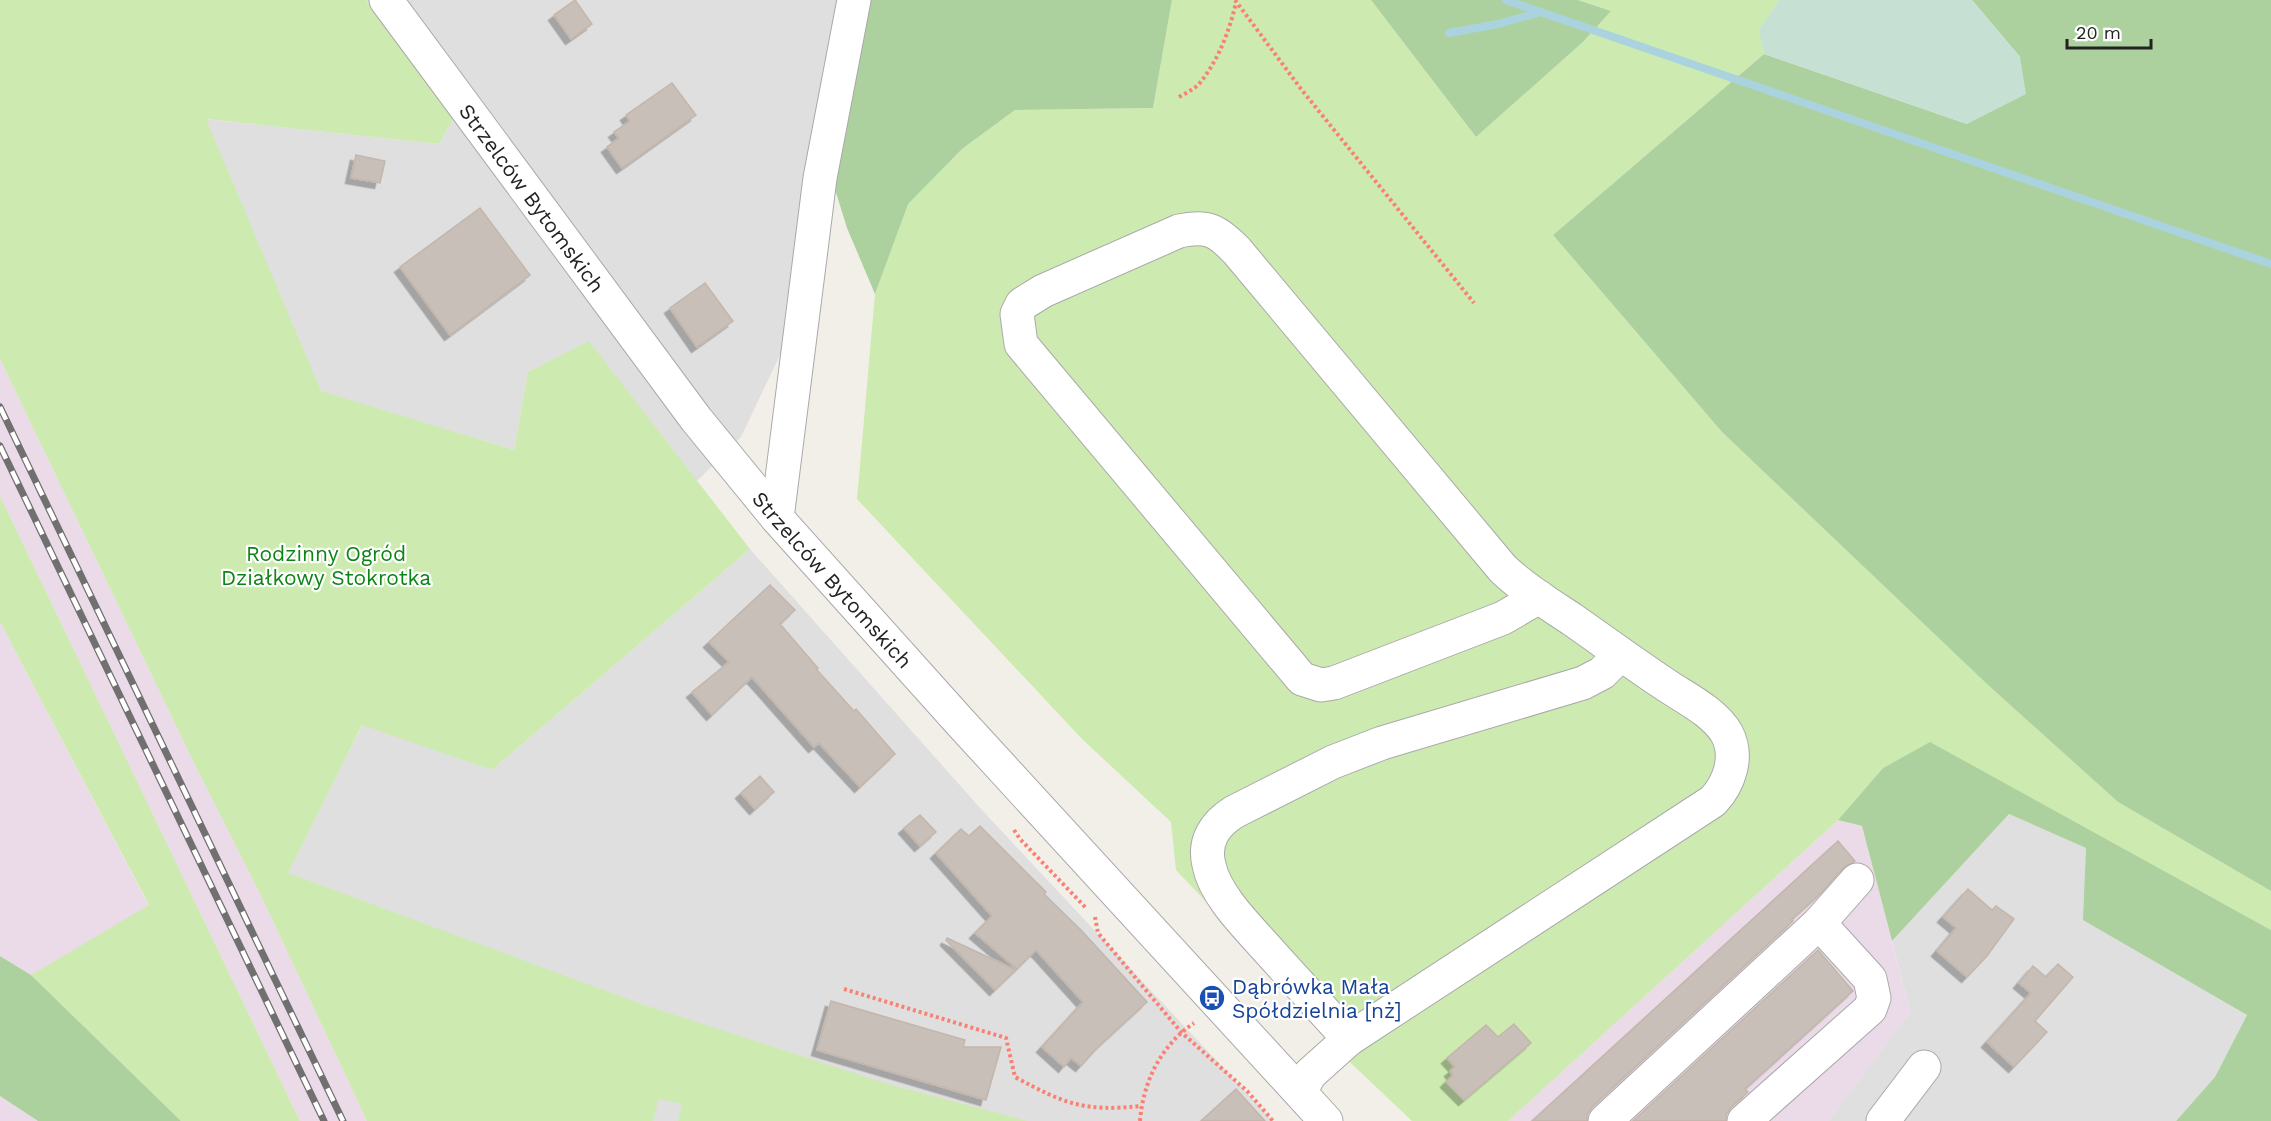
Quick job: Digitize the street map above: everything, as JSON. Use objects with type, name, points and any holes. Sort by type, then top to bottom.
[{"type":"street","name":"Strzelców Bytomskich","points":[[386,0],[696,419],[777,518],[960,723],[1326,1121]]},
{"type":"street","points":[[777,518],[820,178],[854,0]]},
{"type":"street","points":[[1300,1092],[1310,1074],[1349,1040],[1703,808],[1722,792],[1730,770],[1731,744],[1726,732],[1713,717],[1620,655],[1539,597],[1517,582],[1503,569],[1237,251],[1220,234],[1197,227],[1179,231],[1043,291],[1022,304],[1017,314],[1021,344],[1302,679],[1321,685],[1334,682],[1503,618],[1539,597]]},
{"type":"street","points":[[1349,1040],[1226,902],[1209,868],[1209,842],[1214,829],[1221,820],[1234,812],[1333,762],[1382,743],[1584,683],[1602,673],[1620,655]]},
{"type":"street","points":[[1605,1121],[1819,923],[1857,880]]},
{"type":"street","points":[[1744,1121],[1870,1009],[1874,998],[1870,980],[1819,923]]},
{"type":"street","points":[[1883,1121],[1924,1067]]},
{"type":"path","points":[[1179,97],[1198,86],[1215,59],[1230,28],[1235,1]]},
{"type":"path","points":[[1235,1],[1301,90],[1474,303]]},
{"type":"path","points":[[1095,917],[1098,933],[1181,1032],[1248,1092],[1273,1121]]},
{"type":"path","points":[[844,989],[1006,1038],[1015,1077],[1054,1098],[1087,1108],[1114,1109],[1141,1106]]},
{"type":"path","points":[[1140,1121],[1141,1106],[1149,1077],[1181,1032],[1220,1006]]},
{"type":"shaded area","points":[[366,0],[862,0],[796,321],[741,437],[697,481],[589,342],[528,372],[514,450],[321,392],[205,119],[439,144],[453,119]]},
{"type":"shaded area","points":[[0,359],[191,757],[262,898],[367,1121],[300,1121],[0,496]]},
{"type":"shaded area","points":[[750,549],[981,809],[1273,1121],[613,1121],[287,873],[363,724],[492,770]]},
{"type":"shaded area","points":[[0,622],[149,906],[31,975],[0,956]]},
{"type":"shaded area","points":[[2009,814],[2086,848],[2084,920],[2247,1015],[2215,1077],[2176,1121],[1828,1121],[1910,1012],[1892,941]]},
{"type":"shaded area","points":[[1838,820],[1862,826],[1910,1012],[1828,1121],[1508,1121]]},
{"type":"shaded area","points":[[0,1096],[38,1121],[0,1121]]},
{"type":"green space","name":"Rodzinny Ogród Działkowy Stokrotka","points":[[0,0],[366,0],[453,119],[439,144],[206,119],[321,391],[514,450],[528,372],[589,341],[750,549],[492,770],[362,725],[288,873],[644,1005],[888,1084],[1027,1121],[678,1121],[682,1104],[659,1099],[653,1121],[367,1121],[262,898],[191,757],[0,359]]},
{"type":"green space","points":[[862,0],[1172,0],[1153,108],[1015,110],[962,149],[908,204],[875,294],[847,228],[829,170]]},
{"type":"green space","points":[[1172,0],[1371,0],[1476,137],[1583,42],[1611,11],[1578,0],[1779,0],[1760,30],[1764,54],[1553,235],[1722,432],[1988,685],[2118,802],[2271,891],[2271,930],[1929,743],[1883,768],[1838,820],[1508,1121],[1412,1121],[1337,1050],[1243,941],[1176,870],[1171,822],[1082,739],[857,499],[875,294],[907,204],[962,149],[1015,110],[1153,108]]},
{"type":"green space","points":[[1371,0],[1578,0],[1611,11],[1583,42],[1476,137]]},
{"type":"green space","points":[[1779,0],[1972,0],[2020,57],[2026,94],[1967,124],[1764,54],[1759,30]]},
{"type":"green space","points":[[1972,0],[2271,0],[2271,891],[2118,802],[1988,685],[1722,432],[1553,235],[1764,54],[1967,124],[2020,57]]},
{"type":"green space","points":[[0,496],[300,1121],[181,1121],[31,975],[149,905],[0,622]]},
{"type":"green space","points":[[1930,742],[2271,930],[2271,1121],[2176,1121],[2215,1077],[2247,1015],[2083,920],[2086,848],[2009,814],[1892,941],[1862,826],[1838,820],[1883,768]]},
{"type":"green space","points":[[0,956],[31,975],[181,1121],[38,1121],[0,1096]]},
{"type":"building","points":[[575,0],[592,24],[571,39],[554,15]]},
{"type":"building","points":[[672,83],[696,115],[622,168],[607,147],[619,138],[614,132],[630,121],[626,115]]},
{"type":"building","points":[[356,155],[385,161],[380,183],[351,178]]},
{"type":"building","points":[[480,208],[530,275],[450,335],[400,267]]},
{"type":"building","points":[[705,283],[733,321],[697,347],[670,308]]},
{"type":"building","points":[[770,585],[795,610],[780,624],[818,668],[817,670],[854,711],[856,709],[895,754],[860,787],[819,743],[814,747],[752,677],[712,715],[692,692],[729,662],[709,642]]},
{"type":"building","points":[[760,776],[774,792],[755,809],[741,793]]},
{"type":"building","points":[[920,815],[936,832],[920,846],[904,828]]},
{"type":"building","points":[[980,826],[1046,892],[1044,894],[1081,930],[1147,1002],[1098,1047],[1081,1066],[1071,1058],[1064,1067],[1042,1047],[1083,1002],[1036,950],[1017,969],[975,933],[992,916],[936,853],[961,829],[969,836]]},
{"type":"building","points":[[1838,841],[1855,861],[1843,868],[1821,893],[1791,920],[1793,921],[1592,1107],[1587,1115],[1587,1121],[1532,1121]]},
{"type":"building","points":[[1968,889],[1992,910],[1996,906],[2014,919],[1987,956],[1967,977],[1937,951],[1956,928],[1943,917]]},
{"type":"building","points":[[947,938],[1016,970],[995,990],[946,940]]},
{"type":"building","points":[[1818,950],[1853,991],[1745,1089],[1748,1092],[1731,1107],[1726,1115],[1726,1121],[1633,1121]]},
{"type":"building","points":[[2058,964],[2073,977],[2035,1021],[2047,1032],[2014,1067],[1987,1042],[2031,993],[2019,983],[2033,966],[2046,977]]},
{"type":"building","points":[[831,1001],[965,1040],[963,1047],[1001,1047],[986,1100],[817,1050]]},
{"type":"building","points":[[1514,1024],[1531,1043],[1464,1100],[1446,1082],[1453,1075],[1450,1071],[1455,1067],[1447,1058],[1486,1025],[1498,1037]]},
{"type":"building","points":[[1236,1089],[1265,1121],[1201,1121]]},
{"type":"waterway","points":[[1506,0],[2271,264]]},
{"type":"waterway","points":[[1449,33],[1498,24],[1541,12]]},
{"type":"railway","points":[[0,407],[343,1121]]},
{"type":"railway","points":[[0,446],[324,1121]]},
{"type":"place","name":"Dąbrówka Mała Spółdzielnia [nż]","points":[[1212,998]]}]
